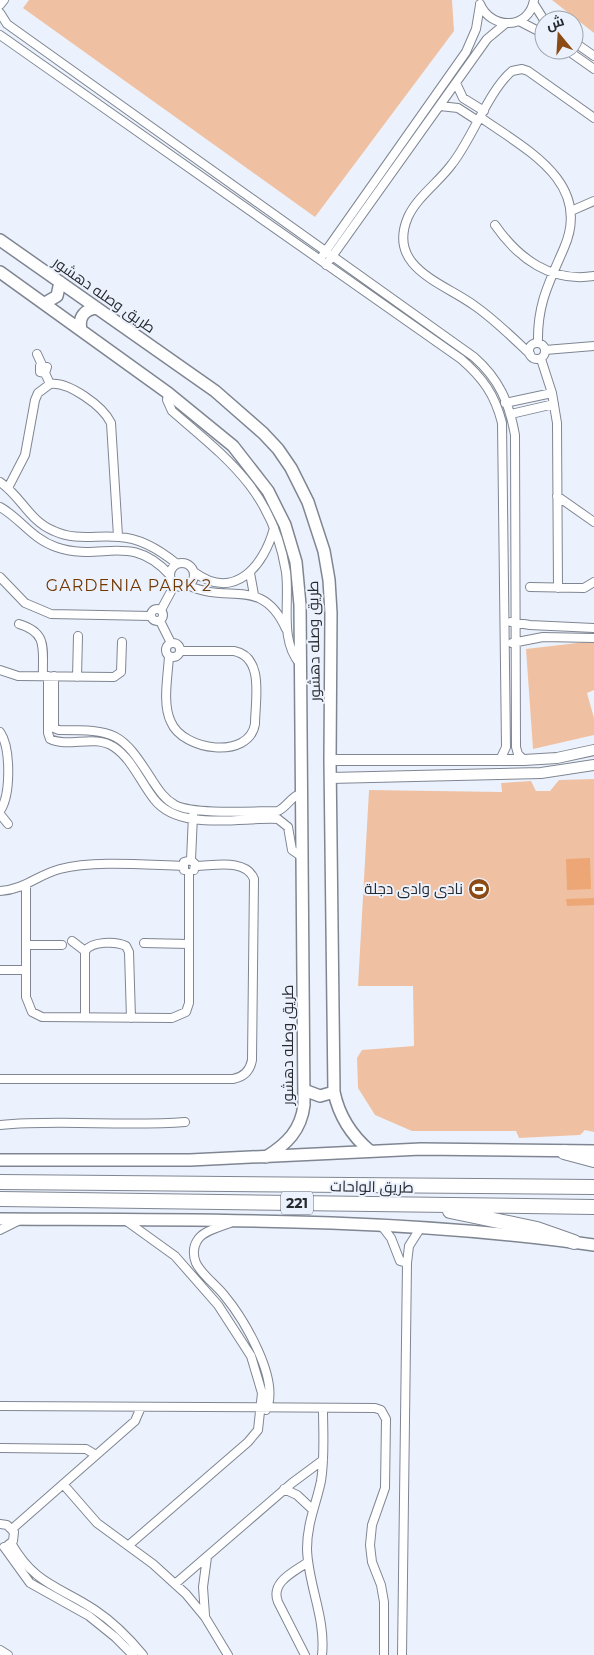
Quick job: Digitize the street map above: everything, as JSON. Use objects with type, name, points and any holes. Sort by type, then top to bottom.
[{"type":"highway","points":[[564,1152],[594,1160]]},
{"type":"highway","name":"طريق الواحات","points":[[0,1182],[594,1187]]},
{"type":"highway","name":"طريق الواحات","points":[[0,1199],[594,1207]]},
{"type":"highway","points":[[418,1204],[537,1229],[574,1242]]},
{"type":"main road","name":"طريق وصله دهشور","points":[[0,240],[215,391],[263,433],[278,449],[298,482],[318,532],[329,580],[334,1092],[344,1122],[355,1137],[370,1151]]},
{"type":"main road","name":"طريق وصله دهشور","points":[[0,272],[168,393],[233,446],[258,475],[277,508],[290,541],[299,581],[302,666],[303,1116],[298,1129],[288,1142],[266,1157]]},
{"type":"main road","points":[[45,303],[57,296],[60,282]]},
{"type":"main road","points":[[81,329],[80,322],[83,314],[89,309],[97,308]]},
{"type":"main road","points":[[304,1090],[320,1096],[334,1092]]},
{"type":"main road","points":[[0,1160],[190,1160],[370,1151],[470,1149],[594,1151]]},
{"type":"main road","points":[[0,1219],[235,1220],[380,1225],[420,1227],[594,1245]]},
{"type":"street","points":[[0,5],[4,0]]},
{"type":"street","points":[[479,2],[489,18],[505,24]]},
{"type":"street","points":[[329,254],[466,52],[476,29],[479,2]]},
{"type":"street","points":[[323,262],[440,106],[487,39],[505,24],[519,21],[530,11],[534,2]]},
{"type":"street","points":[[0,13],[7,24],[474,357],[493,376],[508,402],[515,434],[516,748],[518,754],[524,760]]},
{"type":"street","points":[[519,21],[534,29]]},
{"type":"street","points":[[0,35],[461,359],[486,383],[498,406],[502,423],[506,747],[500,760]]},
{"type":"street","points":[[581,60],[594,69]]},
{"type":"street","points":[[541,358],[536,359],[475,306],[424,276],[411,262],[405,249],[404,236],[409,214],[453,163],[510,73],[522,69],[594,118]]},
{"type":"street","points":[[456,83],[463,98],[481,116],[552,170],[565,189],[571,211],[568,238],[551,273],[541,304],[538,343],[545,350],[594,346]]},
{"type":"street","points":[[440,106],[458,108],[481,116]]},
{"type":"street","points":[[571,211],[594,201]]},
{"type":"street","points":[[495,225],[518,254],[551,273],[574,277],[594,276]]},
{"type":"street","points":[[530,354],[531,346],[538,343]]},
{"type":"street","points":[[545,350],[541,358],[552,393],[557,432],[558,588]]},
{"type":"street","points":[[37,354],[42,365],[47,368],[45,373],[50,384]]},
{"type":"street","points":[[8,488],[24,455],[38,393],[50,384],[65,384],[101,410],[108,418],[112,429],[118,536]]},
{"type":"street","points":[[168,393],[166,400],[172,411],[219,449],[241,472],[260,499],[274,528],[286,578],[287,630],[290,650],[302,666]]},
{"type":"street","points":[[498,406],[508,402],[552,393]]},
{"type":"street","points":[[511,414],[554,404]]},
{"type":"street","points":[[0,482],[8,488],[30,514],[51,530],[76,538],[118,536],[137,540],[156,548],[177,564],[186,563],[201,577],[217,582],[234,581],[250,573],[265,554],[274,528]]},
{"type":"street","points":[[557,496],[594,522]]},
{"type":"street","points":[[0,507],[35,536],[55,546],[77,552],[129,550],[152,558],[170,575],[175,584],[181,587],[188,586],[213,594],[254,595],[276,612],[287,630]]},
{"type":"street","points":[[170,575],[177,564]]},
{"type":"street","points":[[188,586],[193,580],[194,572]]},
{"type":"street","points":[[250,573],[254,595]]},
{"type":"street","points":[[0,577],[25,603],[51,614],[151,616],[154,620],[160,621]]},
{"type":"street","points":[[530,587],[584,588],[594,582]]},
{"type":"street","points":[[161,610],[175,584]]},
{"type":"street","points":[[151,616],[153,610],[161,610]]},
{"type":"street","points":[[160,621],[164,616],[161,610]]},
{"type":"street","points":[[160,621],[171,643],[178,645],[180,651]]},
{"type":"street","points":[[505,622],[594,628]]},
{"type":"street","points":[[19,624],[33,628],[41,638],[48,676],[53,724],[56,729],[100,730],[116,736],[130,747],[166,798],[178,806],[193,810],[278,815],[288,827],[292,850],[302,857]]},
{"type":"street","points":[[78,636],[78,677]]},
{"type":"street","points":[[506,643],[543,638],[594,638]]},
{"type":"street","points":[[0,670],[13,676],[114,677],[119,674],[122,642]]},
{"type":"street","points":[[171,643],[166,649],[169,656],[167,706],[168,715],[176,731],[189,741],[204,746],[236,745],[247,740],[252,736],[255,724],[256,673],[251,661],[241,653],[234,652],[180,651]]},
{"type":"street","points":[[169,656],[177,656],[180,651]]},
{"type":"street","points":[[51,700],[48,733],[50,739],[107,744],[121,753],[144,785],[166,811],[174,816],[192,819],[278,815],[295,795],[302,793]]},
{"type":"street","points":[[0,732],[5,740],[8,753],[7,793],[0,812],[8,824]]},
{"type":"street","points":[[330,760],[524,760],[557,758],[594,750]]},
{"type":"street","points":[[416,761],[416,777]]},
{"type":"street","points":[[330,778],[541,773],[594,764]]},
{"type":"street","points":[[144,785],[152,779]]},
{"type":"street","points":[[189,873],[194,871],[193,810]]},
{"type":"street","points":[[0,1079],[233,1079],[239,1078],[248,1071],[252,1060],[254,878],[250,871],[240,866],[186,861],[183,866]]},
{"type":"street","points":[[0,891],[26,886],[48,873],[72,866],[183,866]]},
{"type":"street","points":[[183,866],[185,871],[189,873]]},
{"type":"street","points":[[26,886],[26,1002],[32,1012],[42,1017],[172,1018],[186,1012],[189,1000],[189,873]]},
{"type":"street","points":[[72,941],[85,951]]},
{"type":"street","points":[[144,943],[189,944]]},
{"type":"street","points":[[85,951],[94,944],[120,944],[128,949],[131,1018]]},
{"type":"street","points":[[26,945],[62,945]]},
{"type":"street","points":[[85,951],[85,1017]]},
{"type":"street","points":[[0,970],[26,970]]},
{"type":"street","points":[[0,1125],[54,1122],[131,1124],[185,1122]]},
{"type":"street","points":[[0,1230],[22,1219]]},
{"type":"street","points":[[125,1220],[175,1256],[218,1305],[255,1355]]},
{"type":"street","points":[[129,1545],[248,1442],[258,1430],[270,1391],[238,1314],[198,1266],[194,1257],[195,1243],[201,1235],[235,1220]]},
{"type":"street","points":[[380,1225],[391,1238],[400,1261],[406,1263]]},
{"type":"street","points":[[402,1655],[406,1263],[412,1239],[420,1227]]},
{"type":"street","points":[[0,1406],[375,1408],[381,1410],[385,1416],[384,1488],[372,1524],[370,1545],[372,1562],[381,1584],[384,1602],[384,1655]]},
{"type":"street","points":[[12,1529],[135,1421],[140,1406]]},
{"type":"street","points":[[322,1655],[321,1617],[308,1562],[308,1537],[312,1509],[320,1485],[323,1460],[323,1408]]},
{"type":"street","points":[[0,1448],[82,1448],[90,1450],[96,1455]]},
{"type":"street","points":[[176,1584],[284,1489],[323,1460]]},
{"type":"street","points":[[63,1484],[97,1522],[129,1545],[176,1584],[206,1616],[228,1655]]},
{"type":"street","points":[[284,1489],[297,1495],[312,1509]]},
{"type":"street","points":[[0,1523],[7,1524],[12,1529],[14,1535],[5,1546]]},
{"type":"street","points":[[5,1546],[30,1583],[89,1616],[116,1636],[132,1655]]},
{"type":"street","points":[[5,1546],[37,1577],[108,1620],[143,1655]]},
{"type":"street","points":[[206,1616],[203,1587],[207,1557]]},
{"type":"street","points":[[305,1655],[278,1602],[276,1593],[281,1581],[308,1562]]},
{"type":"shaded area","points":[[29,0],[452,0],[454,31],[315,217],[23,8]]},
{"type":"shaded area","points":[[552,0],[594,0],[594,33],[584,25],[584,10],[565,10]]},
{"type":"shaded area","points":[[594,641],[594,690],[587,693],[594,718],[594,735],[533,749],[526,649]]},
{"type":"shaded area","name":"نادى وادى دجلة","points":[[594,779],[594,1132],[585,1130],[580,1135],[519,1138],[516,1131],[412,1131],[375,1115],[358,1088],[357,1058],[362,1050],[414,1046],[413,986],[358,986],[369,790],[502,792],[501,783],[531,781],[536,791],[550,791],[559,780]]},
{"type":"shaded area","points":[[590,858],[591,889],[567,890],[566,859]]},
{"type":"shaded area","points":[[594,898],[594,905],[567,906],[566,899]]},
{"type":"place","name":"نادى وادى دجلة","points":[[479,889]]},
{"type":"district","name":"GARDENIA PARK 2","points":[[129,585]]}]
